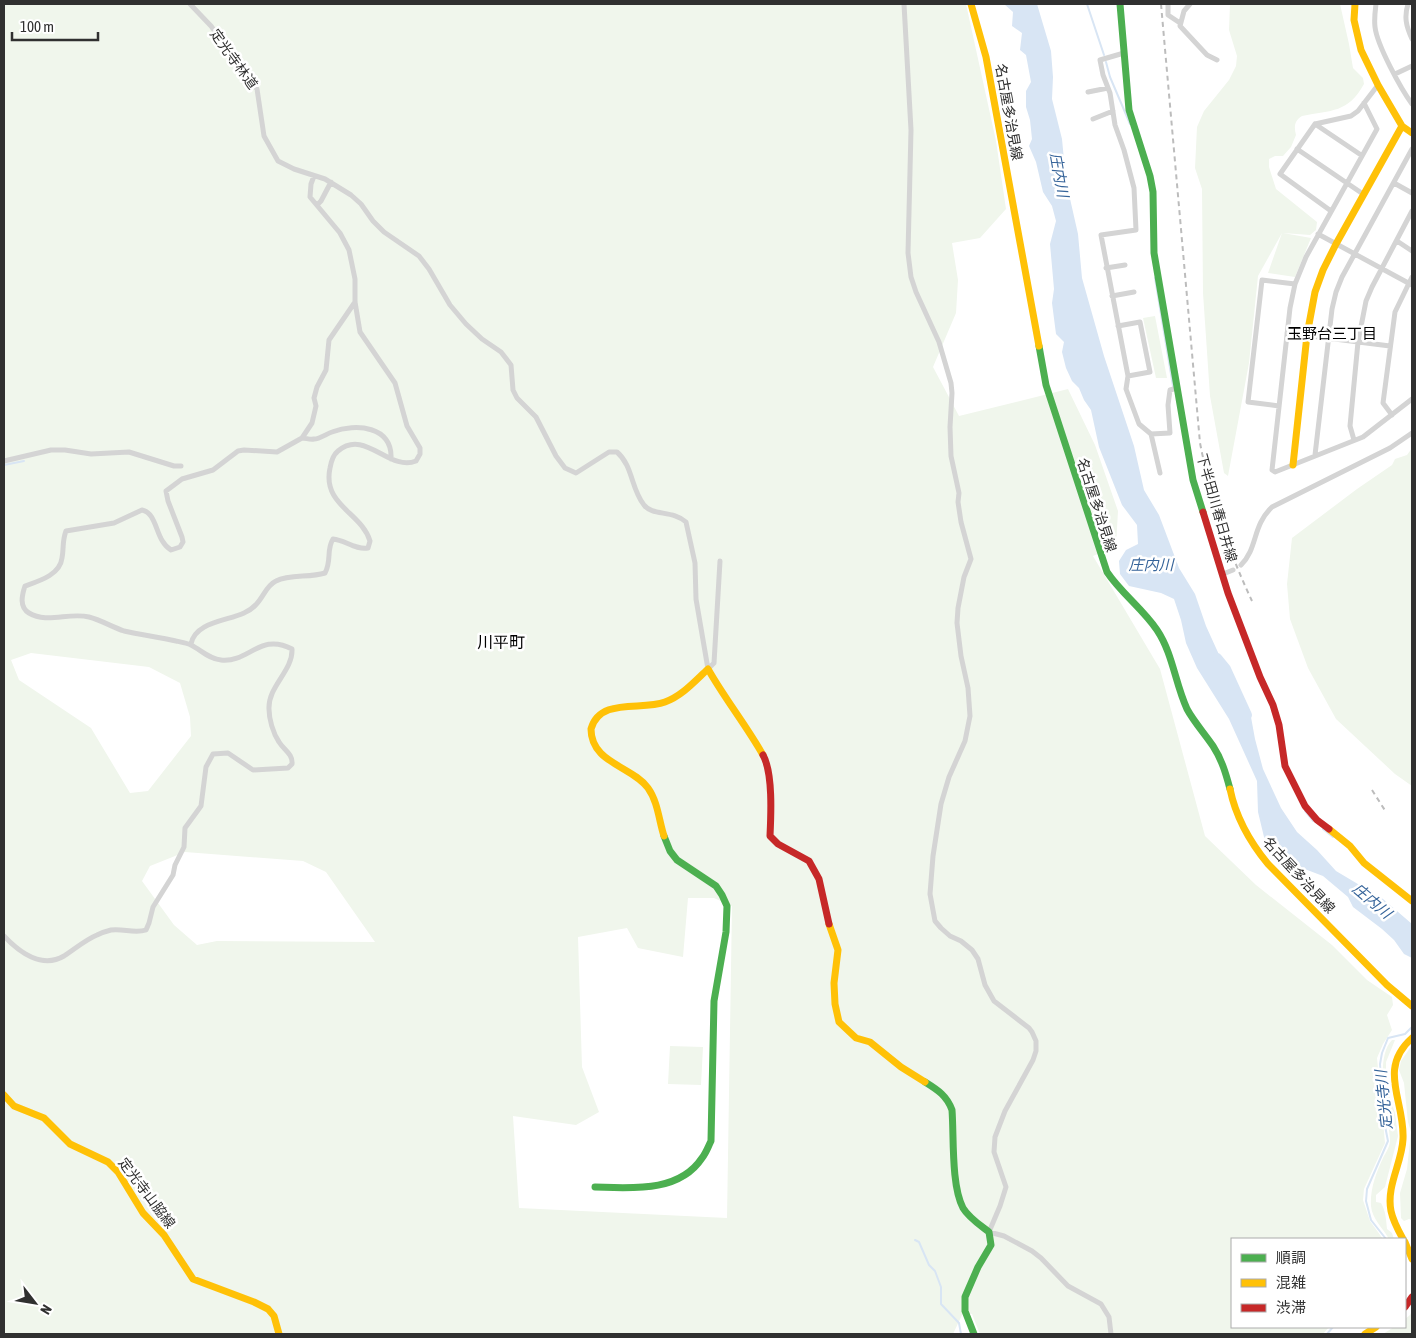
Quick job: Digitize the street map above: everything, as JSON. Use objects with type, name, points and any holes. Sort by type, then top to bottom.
[{"type":"main road","name":"名古屋多治見線","points":[[971,4],[986,57],[1046,385],[1107,572],[1115,585],[1142,612],[1160,635],[1167,649],[1186,706],[1222,762],[1236,812],[1256,850],[1274,871],[1387,985],[1412,1006]]},
{"type":"main road","name":"下半田川春日井線","points":[[1120,4],[1129,110],[1150,176],[1153,192],[1154,253],[1193,480],[1222,574],[1260,677],[1273,705],[1279,725],[1285,766],[1305,806],[1317,820],[1350,846],[1364,863],[1412,901]]},
{"type":"main road","points":[[1355,4],[1354,20],[1362,50],[1378,85],[1402,126],[1412,133]]},
{"type":"main road","points":[[1294,465],[1307,336],[1316,286],[1336,244],[1402,126]]},
{"type":"main road","points":[[595,1187],[656,1188],[672,1182],[688,1174],[703,1158],[710,1141],[714,1002],[723,958],[727,906],[720,890],[706,878],[688,870],[676,860],[669,850],[663,836],[652,793],[642,781],[607,761],[597,750],[590,734],[591,725],[603,711],[618,707],[648,707],[665,703],[682,693],[708,669],[724,697],[749,730],[768,765],[772,820],[770,836],[778,844],[809,861],[819,879],[829,926],[838,950],[834,983],[835,1004],[839,1022],[856,1038],[877,1047],[901,1068],[940,1091],[949,1101],[952,1110],[957,1189],[962,1206],[973,1220],[989,1232],[991,1245],[978,1267],[965,1297],[965,1311],[974,1334]]},
{"type":"main road","points":[[1402,1238],[1395,1223],[1390,1205],[1392,1182],[1403,1141],[1402,1116],[1394,1067],[1398,1052],[1412,1038]]},
{"type":"main road","name":"定光寺山脇線","points":[[4,1095],[14,1106],[44,1118],[70,1144],[108,1162],[118,1172],[143,1213],[164,1235],[193,1279],[216,1290],[254,1302],[268,1309],[274,1316],[279,1334]]},
{"type":"main road","points":[[1406,1246],[1412,1259]]},
{"type":"street","name":"定光寺林道","points":[[190,4],[210,26],[257,88],[264,136],[278,161],[294,169],[331,182],[351,195],[389,237],[419,256],[429,269],[450,305],[466,324],[482,339],[502,352],[512,364],[513,390],[517,398],[536,417],[556,456],[565,468],[576,473],[609,452],[617,452],[623,457],[637,492],[645,506],[652,511],[681,517],[686,522],[694,557],[696,599],[708,669]]},
{"type":"street","points":[[904,4],[911,130],[908,254],[911,277],[939,342],[952,392],[951,456],[959,493],[958,502],[961,522],[972,559],[964,577],[957,623],[961,656],[968,688],[970,716],[965,741],[945,787],[933,856],[930,894],[932,912],[940,928],[972,950],[978,959],[985,985],[994,1002],[1030,1028],[1036,1041],[1036,1051],[1033,1060],[1005,1111],[995,1137],[994,1152],[1006,1187],[989,1232],[1004,1236],[1032,1251],[1068,1286],[1101,1304],[1109,1317],[1111,1334]]},
{"type":"street","points":[[1168,4],[1168,15],[1180,23],[1180,26],[1207,55],[1218,60]]},
{"type":"street","points":[[1180,23],[1184,10],[1190,4]]},
{"type":"street","points":[[1376,4],[1375,15],[1378,38],[1404,93],[1412,104]]},
{"type":"street","points":[[1408,4],[1405,18],[1406,28],[1412,38]]},
{"type":"street","points":[[1124,52],[1100,60],[1115,125],[1134,188],[1136,230],[1101,235],[1128,376],[1126,389],[1139,424],[1151,434],[1160,473]]},
{"type":"street","points":[[1395,74],[1412,66]]},
{"type":"street","points":[[1331,211],[1280,174],[1316,124],[1351,116],[1378,85]]},
{"type":"street","points":[[1088,92],[1108,88]]},
{"type":"street","points":[[1364,103],[1377,129],[1318,234],[1306,257],[1296,284],[1290,308],[1272,470],[1275,472],[1363,437],[1412,400]]},
{"type":"street","points":[[1093,119],[1113,111]]},
{"type":"street","points":[[1316,124],[1362,155]]},
{"type":"street","points":[[1297,149],[1363,194]]},
{"type":"street","points":[[1316,455],[1336,292],[1354,253],[1410,157],[1412,149]]},
{"type":"street","points":[[191,644],[196,634],[204,627],[245,613],[257,606],[270,585],[275,581],[325,573],[330,563],[329,545],[333,540],[341,540],[359,548],[368,548],[370,542],[368,535],[333,495],[329,473],[331,462],[336,452],[344,447],[356,444],[366,446],[391,459],[410,464],[416,461],[420,454],[420,448],[407,426],[394,383],[360,332],[355,302],[355,279],[349,250],[340,234],[317,205],[312,202],[310,197],[311,184],[314,176]]},
{"type":"street","points":[[317,205],[331,182]]},
{"type":"street","points":[[1394,183],[1412,193]]},
{"type":"street","points":[[1354,440],[1350,426],[1358,342],[1366,301],[1412,211]]},
{"type":"street","points":[[1318,234],[1410,284]]},
{"type":"street","points":[[1396,241],[1412,251]]},
{"type":"street","points":[[1106,268],[1125,264]]},
{"type":"street","points":[[1392,415],[1383,404],[1390,346],[1395,312],[1412,277]]},
{"type":"street","points":[[1279,406],[1248,402],[1262,280],[1296,284]]},
{"type":"street","points":[[1112,296],[1134,292]]},
{"type":"street","points":[[4,936],[17,949],[33,958],[42,961],[54,961],[84,942],[111,930],[137,932],[146,930],[153,907],[173,875],[175,865],[184,847],[185,828],[201,806],[206,767],[213,754],[228,753],[253,770],[288,768],[292,764],[291,756],[279,743],[274,734],[269,711],[271,695],[292,658],[292,649],[284,645],[270,644],[257,648],[239,658],[224,661],[214,660],[191,644],[125,631],[91,617],[80,615],[38,617],[27,612],[22,606],[22,596],[25,586],[47,577],[57,570],[62,561],[62,543],[66,530],[114,523],[142,510],[152,517],[165,546],[172,550],[180,547],[183,542],[182,537],[166,491],[182,479],[213,470],[238,451],[277,452],[302,438],[312,423],[316,406],[314,398],[317,386],[326,370],[329,340],[355,302]]},
{"type":"street","points":[[1118,326],[1140,322],[1150,372],[1128,376]]},
{"type":"street","points":[[1287,334],[1390,346]]},
{"type":"street","points":[[1151,434],[1170,433],[1168,405],[1170,390],[1177,388]]},
{"type":"street","points":[[302,438],[313,440],[333,431],[360,427],[373,430],[389,441],[392,450],[391,459]]},
{"type":"street","points":[[1241,565],[1248,557],[1257,527],[1264,514],[1272,507],[1390,448],[1412,433]]},
{"type":"street","points":[[4,460],[51,450],[91,454],[129,452],[174,466],[181,466]]},
{"type":"street","points":[[708,669],[714,663],[720,561]]},
{"type":"street","points":[[1222,574],[1233,570]]},
{"type":"shaded area","points":[[4,4],[966,4],[996,141],[1006,209],[980,238],[952,243],[958,280],[956,313],[933,367],[959,416],[1068,389],[1095,445],[1118,511],[1116,546],[1093,556],[1160,669],[1205,836],[1256,885],[1332,945],[1367,980],[1392,997],[1393,1005],[1387,1015],[1392,1030],[1377,1058],[1385,1143],[1364,1189],[1363,1200],[1370,1221],[1382,1238],[1231,1238],[1231,1328],[1328,1328],[1323,1334],[980,1334],[972,1314],[963,1313],[953,1334],[4,1334]],"holes":[[[31,653],[149,667],[180,683],[190,717],[191,736],[148,791],[130,793],[91,728],[19,680],[11,660]],[[185,852],[303,861],[326,872],[375,942],[217,941],[197,945],[174,925],[142,881],[150,866]],[[688,898],[714,898],[732,906],[727,1218],[519,1208],[513,1116],[576,1125],[599,1112],[582,1067],[578,937],[627,928],[638,948],[683,957]]]},
{"type":"shaded area","points":[[1230,4],[1340,4],[1353,68],[1363,78],[1364,84],[1352,100],[1338,109],[1299,118],[1295,124],[1296,135],[1291,147],[1283,156],[1275,156],[1269,159],[1269,167],[1276,189],[1317,222],[1316,230],[1310,235],[1283,233],[1311,238],[1295,277],[1268,273],[1282,233],[1258,276],[1249,363],[1228,476],[1224,473],[1210,396],[1203,293],[1202,189],[1195,168],[1197,127],[1204,111],[1229,80],[1236,66],[1237,56],[1229,30]]},
{"type":"shaded area","points":[[1155,316],[1167,378],[1156,378],[1143,318]]},
{"type":"shaded area","points":[[1412,448],[1412,786],[1395,774],[1336,719],[1308,668],[1290,619],[1287,584],[1292,538],[1392,465],[1395,459],[1407,455]]},
{"type":"shaded area","points":[[1392,1040],[1395,1040],[1386,1062],[1386,1086],[1395,1113],[1398,1136],[1385,1187],[1376,1195],[1376,1202],[1381,1203],[1384,1209],[1387,1229],[1392,1233],[1394,1238],[1388,1238],[1373,1215],[1371,1206],[1376,1175],[1390,1143],[1383,1074],[1386,1049]]},
{"type":"shaded area","points":[[1412,1045],[1412,1220],[1404,1221],[1401,1218],[1400,1193],[1407,1169],[1411,1132],[1408,1122],[1404,1083],[1399,1070],[1401,1061]]},
{"type":"shaded area","points":[[670,1046],[703,1047],[701,1085],[668,1084]]},
{"type":"shaded area","points":[[1412,1311],[1412,1334],[1383,1334],[1392,1328],[1406,1328],[1406,1318]]},
{"type":"water","name":"庄内川","points":[[1004,4],[1037,4],[1051,51],[1052,99],[1062,139],[1066,181],[1078,234],[1082,278],[1104,356],[1134,446],[1144,490],[1159,515],[1179,568],[1195,594],[1206,626],[1236,692],[1251,717],[1263,769],[1281,808],[1297,832],[1336,871],[1383,899],[1412,924],[1412,958],[1404,954],[1394,940],[1353,907],[1348,897],[1323,876],[1302,868],[1295,858],[1287,856],[1275,848],[1264,837],[1258,812],[1257,781],[1229,719],[1197,668],[1186,643],[1174,599],[1161,593],[1129,586],[1120,574],[1119,561],[1126,550],[1138,544],[1137,525],[1122,505],[1099,447],[1091,410],[1066,368],[1062,352],[1064,342],[1056,334],[1052,303],[1054,289],[1050,244],[1056,221],[1052,206],[1043,192],[1036,162],[1029,146],[1032,139],[1030,120],[1026,107],[1026,91],[1031,82],[1026,55],[1020,50],[1022,33],[1012,26],[1013,12]]},
{"type":"waterway","points":[[1087,4],[1104,55]]},
{"type":"waterway","points":[[1106,62],[1110,77],[1130,124]]},
{"type":"waterway","points":[[1155,278],[1173,386]]},
{"type":"waterway","points":[[4,465],[24,461]]},
{"type":"waterway","name":"庄内川","points":[[1217,658],[1226,669],[1247,715]]},
{"type":"waterway","points":[[1305,811],[1313,821]]},
{"type":"waterway","points":[[1323,829],[1333,837]]},
{"type":"waterway","name":"定光寺川","points":[[1385,1238],[1371,1220],[1366,1201],[1367,1189],[1388,1141],[1383,1116],[1380,1064],[1388,1038],[1405,1034],[1412,1027]]},
{"type":"waterway","points":[[915,1240],[919,1242],[929,1265],[935,1271],[941,1287],[941,1304],[959,1323],[961,1334]]},
{"type":"waterway","name":"定光寺川","points":[[1327,1334],[1332,1328]]},
{"type":"railway","points":[[1161,4],[1200,443],[1209,484],[1221,524],[1235,563],[1252,601]]},
{"type":"railway","points":[[1372,790],[1386,812]]},
{"type":"traffic: fast","points":[[1120,4],[1129,110],[1150,176],[1153,192],[1154,253],[1193,480],[1203,512]]},
{"type":"traffic: fast","points":[[1039,346],[1046,385],[1107,572],[1157,630],[1167,649],[1187,709],[1216,751],[1230,789]]},
{"type":"traffic: fast","points":[[595,1187],[624,1188],[668,1183],[692,1169],[703,1156],[711,1141],[714,1001],[726,932],[727,906],[716,886],[677,860],[670,851],[664,836]]},
{"type":"traffic: fast","points":[[925,1082],[942,1094],[952,1110],[956,1187],[963,1208],[971,1218],[989,1232],[991,1245],[978,1267],[965,1297],[965,1311],[974,1334]]},
{"type":"traffic: slow","points":[[971,4],[986,57],[1039,346]]},
{"type":"traffic: slow","points":[[1355,4],[1354,20],[1361,50],[1378,85],[1402,126],[1412,133]]},
{"type":"traffic: slow","points":[[1293,465],[1307,335],[1315,292],[1336,244],[1402,126]]},
{"type":"traffic: slow","points":[[664,836],[656,805],[648,788],[632,774],[605,757],[593,740],[591,729],[596,719],[603,713],[622,707],[665,702],[683,692],[708,669],[763,755]]},
{"type":"traffic: slow","points":[[1230,789],[1244,829],[1268,864],[1387,985],[1412,1006]]},
{"type":"traffic: slow","points":[[1329,829],[1350,846],[1364,863],[1412,901]]},
{"type":"traffic: slow","points":[[829,924],[838,950],[834,983],[835,1004],[839,1022],[856,1038],[870,1042],[901,1067],[925,1082]]},
{"type":"traffic: slow","points":[[1402,1238],[1393,1218],[1390,1202],[1392,1184],[1403,1139],[1403,1125],[1394,1074],[1396,1062],[1402,1050],[1412,1038]]},
{"type":"traffic: slow","points":[[4,1095],[14,1106],[44,1118],[70,1144],[108,1162],[118,1172],[143,1213],[164,1235],[193,1279],[268,1309],[274,1316],[279,1334]]},
{"type":"traffic: slow","points":[[1406,1244],[1412,1259]]},
{"type":"traffic: slow","points":[[1365,1334],[1374,1328]]},
{"type":"traffic: jam","points":[[1203,512],[1228,593],[1260,677],[1273,705],[1279,725],[1285,766],[1305,806],[1317,820],[1329,829]]},
{"type":"traffic: jam","points":[[763,755],[770,783],[770,836],[778,844],[809,861],[819,879],[829,924]]},
{"type":"traffic: jam","points":[[1406,1306],[1412,1297]]},
{"type":"district","name":"玉野台三丁目","points":[[1332,334]]},
{"type":"district","name":"川平町","points":[[501,642]]}]
